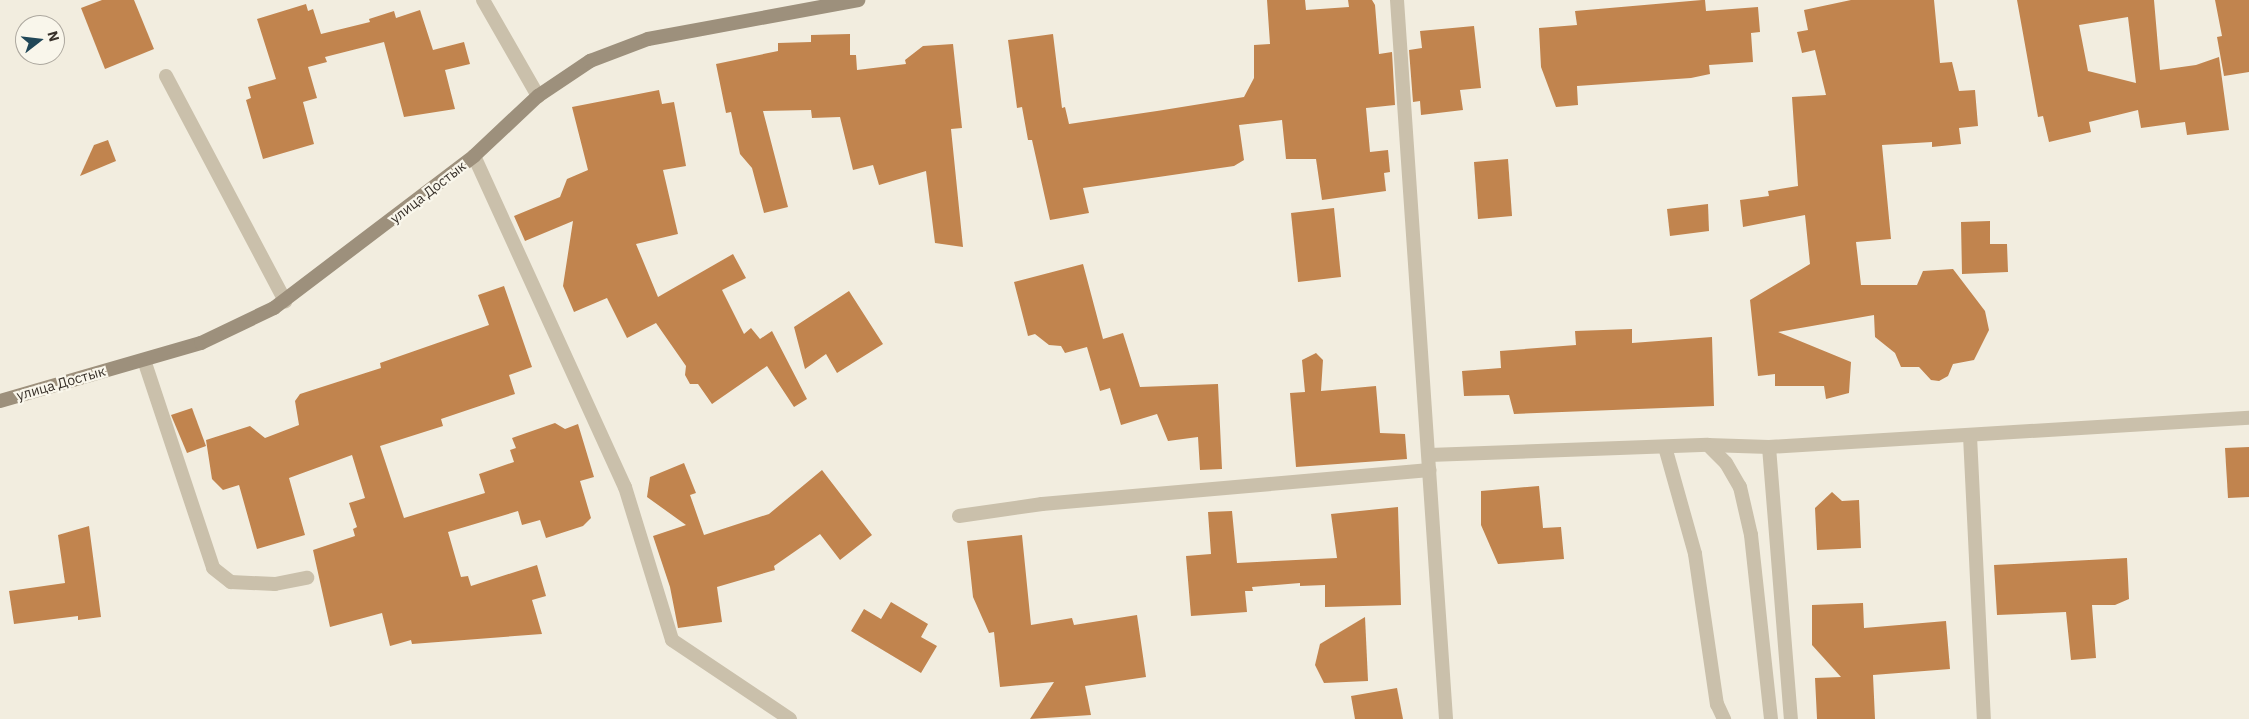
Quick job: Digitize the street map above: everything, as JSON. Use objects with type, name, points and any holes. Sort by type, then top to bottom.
[{"type":"main road","name":"улица Достык","points":[[0,401],[201,343],[285,301],[474,156],[538,96],[590,61],[648,39],[858,0]]},
{"type":"street","points":[[483,0],[538,96]]},
{"type":"street","points":[[1397,0],[1446,719]]},
{"type":"street","points":[[166,76],[182,111],[285,301]]},
{"type":"street","points":[[474,156],[624,487],[652,565],[672,640],[790,719]]},
{"type":"street","points":[[144,360],[213,568],[230,582],[275,584],[307,578]]},
{"type":"street","points":[[1429,455],[1708,445],[1768,447],[2249,418]]},
{"type":"street","points":[[1970,436],[1984,719]]},
{"type":"street","points":[[1708,445],[1726,463],[1740,487],[1751,535],[1771,719]]},
{"type":"street","points":[[1665,447],[1695,554],[1717,704],[1724,719]]},
{"type":"street","points":[[1768,447],[1791,719]]},
{"type":"street","points":[[959,516],[1042,504],[1430,470]]},
{"type":"building","points":[[102,0],[134,0],[154,49],[105,69],[81,8]]},
{"type":"building","points":[[1267,0],[1305,0],[1306,10],[1349,7],[1348,0],[1372,0],[1375,5],[1379,54],[1392,52],[1395,105],[1366,108],[1370,152],[1388,150],[1390,172],[1384,173],[1386,191],[1322,200],[1316,159],[1286,159],[1282,120],[1239,125],[1244,160],[1234,166],[1083,188],[1089,213],[1050,220],[1032,140],[1028,140],[1022,107],[1017,108],[1008,40],[1053,34],[1062,108],[1065,107],[1069,124],[1157,111],[1244,97],[1254,78],[1254,45],[1270,44]]},
{"type":"building","points":[[1705,0],[1706,11],[1758,7],[1760,32],[1751,33],[1753,62],[1709,65],[1710,74],[1691,78],[1577,86],[1578,105],[1556,107],[1541,67],[1539,28],[1577,25],[1575,11]]},
{"type":"building","points":[[1851,0],[1934,0],[1940,63],[1952,62],[1959,91],[1975,90],[1978,126],[1959,128],[1961,144],[1932,147],[1932,142],[1882,145],[1891,239],[1856,242],[1861,285],[1917,285],[1923,271],[1953,269],[1985,311],[1989,330],[1974,360],[1953,364],[1948,376],[1939,381],[1931,380],[1919,367],[1901,367],[1895,353],[1875,337],[1874,315],[1778,332],[1851,362],[1849,393],[1826,399],[1824,386],[1775,386],[1775,374],[1758,376],[1750,300],[1810,264],[1805,215],[1743,227],[1740,200],[1769,196],[1768,191],[1798,186],[1792,97],[1826,95],[1815,50],[1802,53],[1797,32],[1808,30],[1804,10]]},
{"type":"building","points":[[2017,0],[2154,0],[2160,70],[2196,65],[2219,57],[2229,130],[2187,135],[2185,122],[2141,128],[2138,110],[2089,122],[2091,132],[2049,142],[2043,116],[2038,117]],"holes":[[[2128,17],[2136,83],[2088,71],[2079,25]]]},
{"type":"building","points":[[2215,0],[2249,0],[2249,72],[2224,76],[2217,37],[2222,36]]},
{"type":"building","points":[[306,4],[308,11],[313,9],[321,34],[370,22],[369,19],[394,11],[396,18],[420,10],[433,50],[464,42],[470,64],[445,70],[455,109],[404,117],[384,42],[325,57],[327,62],[308,67],[317,98],[303,102],[314,144],[263,159],[246,100],[251,98],[248,87],[276,79],[257,19]]},
{"type":"building","points":[[1474,26],[1481,88],[1460,90],[1463,110],[1421,115],[1420,101],[1413,102],[1409,50],[1422,48],[1420,31]]},
{"type":"building","points":[[850,34],[850,55],[856,55],[857,70],[906,64],[905,60],[923,46],[953,44],[962,128],[951,129],[963,247],[935,243],[926,171],[879,185],[873,165],[853,170],[840,117],[812,118],[811,110],[763,111],[788,207],[764,213],[752,168],[740,154],[731,112],[726,113],[716,64],[778,51],[778,43],[811,42],[811,35]]},
{"type":"building","points":[[659,90],[662,104],[674,102],[686,166],[663,170],[678,234],[636,244],[658,297],[733,254],[746,278],[722,290],[744,334],[751,328],[760,339],[772,331],[807,399],[794,407],[767,366],[712,404],[698,384],[690,384],[685,375],[686,366],[656,323],[627,338],[607,298],[574,312],[563,286],[573,221],[525,241],[514,216],[560,197],[567,179],[588,170],[572,107]]},
{"type":"building","points":[[108,140],[116,161],[80,176],[94,145]]},
{"type":"building","points":[[1508,159],[1512,216],[1478,219],[1474,162]]},
{"type":"building","points":[[1708,204],[1709,231],[1670,236],[1667,209]]},
{"type":"building","points":[[1334,208],[1341,277],[1298,282],[1291,213]]},
{"type":"building","points":[[1990,221],[1990,244],[2007,244],[2008,272],[1962,274],[1961,222]]},
{"type":"building","points":[[1083,264],[1103,339],[1123,333],[1140,387],[1218,384],[1222,469],[1200,470],[1198,437],[1168,441],[1157,414],[1121,425],[1110,388],[1100,391],[1087,347],[1065,353],[1061,346],[1049,345],[1035,334],[1028,336],[1014,282]]},
{"type":"building","points":[[504,286],[532,367],[509,375],[515,394],[441,419],[443,426],[380,446],[404,518],[485,493],[479,474],[514,462],[510,450],[516,448],[512,438],[555,423],[565,429],[578,424],[594,477],[580,481],[591,518],[583,526],[546,538],[540,520],[522,525],[518,511],[448,532],[461,577],[468,576],[471,586],[537,565],[546,596],[532,600],[542,634],[412,644],[411,640],[390,646],[382,613],[330,627],[313,550],[355,536],[353,529],[357,527],[349,503],[365,498],[352,455],[289,478],[305,535],[257,549],[239,485],[223,490],[212,479],[206,440],[250,426],[265,438],[299,425],[295,401],[300,394],[381,368],[380,363],[489,325],[478,295]]},
{"type":"building","points":[[849,291],[883,344],[837,373],[826,354],[805,369],[794,327]]},
{"type":"building","points":[[1632,329],[1632,343],[1712,337],[1714,406],[1514,414],[1509,395],[1464,396],[1462,371],[1501,368],[1500,351],[1576,345],[1575,331]]},
{"type":"building","points":[[1316,353],[1323,360],[1321,391],[1376,386],[1380,433],[1405,434],[1407,459],[1296,467],[1290,393],[1305,392],[1302,360]]},
{"type":"building","points":[[192,408],[206,446],[187,453],[171,415]]},
{"type":"building","points":[[2249,447],[2249,497],[2228,498],[2225,448]]},
{"type":"building","points":[[684,463],[696,493],[690,495],[704,535],[769,514],[822,470],[872,535],[840,560],[820,534],[774,566],[775,570],[717,587],[722,622],[678,628],[670,587],[653,536],[686,525],[647,497],[650,477]]},
{"type":"building","points":[[1539,486],[1543,528],[1561,527],[1564,559],[1498,564],[1481,525],[1481,491]]},
{"type":"building","points":[[1832,492],[1842,501],[1859,500],[1861,548],[1817,550],[1815,508]]},
{"type":"building","points":[[1398,507],[1401,605],[1325,607],[1325,585],[1300,586],[1300,583],[1252,587],[1253,591],[1245,591],[1247,612],[1191,616],[1186,556],[1211,554],[1208,512],[1232,511],[1237,563],[1337,558],[1331,514]]},
{"type":"building","points":[[89,526],[101,617],[78,620],[78,616],[14,624],[9,591],[65,583],[58,535]]},
{"type":"building","points":[[1022,535],[1031,625],[1072,618],[1074,625],[1137,615],[1146,677],[1085,686],[1091,715],[1030,719],[1054,682],[1000,687],[994,632],[989,633],[973,597],[967,541]]},
{"type":"building","points":[[2127,558],[2129,599],[2115,605],[2092,605],[2096,658],[2071,660],[2066,612],[1997,615],[1994,565]]},
{"type":"building","points":[[891,602],[928,624],[921,637],[937,646],[921,673],[851,631],[864,609],[881,619]]},
{"type":"building","points":[[1863,603],[1864,628],[1946,621],[1950,669],[1873,675],[1875,719],[1817,719],[1815,678],[1841,677],[1812,645],[1812,605]]},
{"type":"building","points":[[1365,617],[1368,681],[1324,683],[1315,665],[1320,644]]},
{"type":"building","points":[[1397,688],[1403,719],[1355,719],[1351,696]]}]
